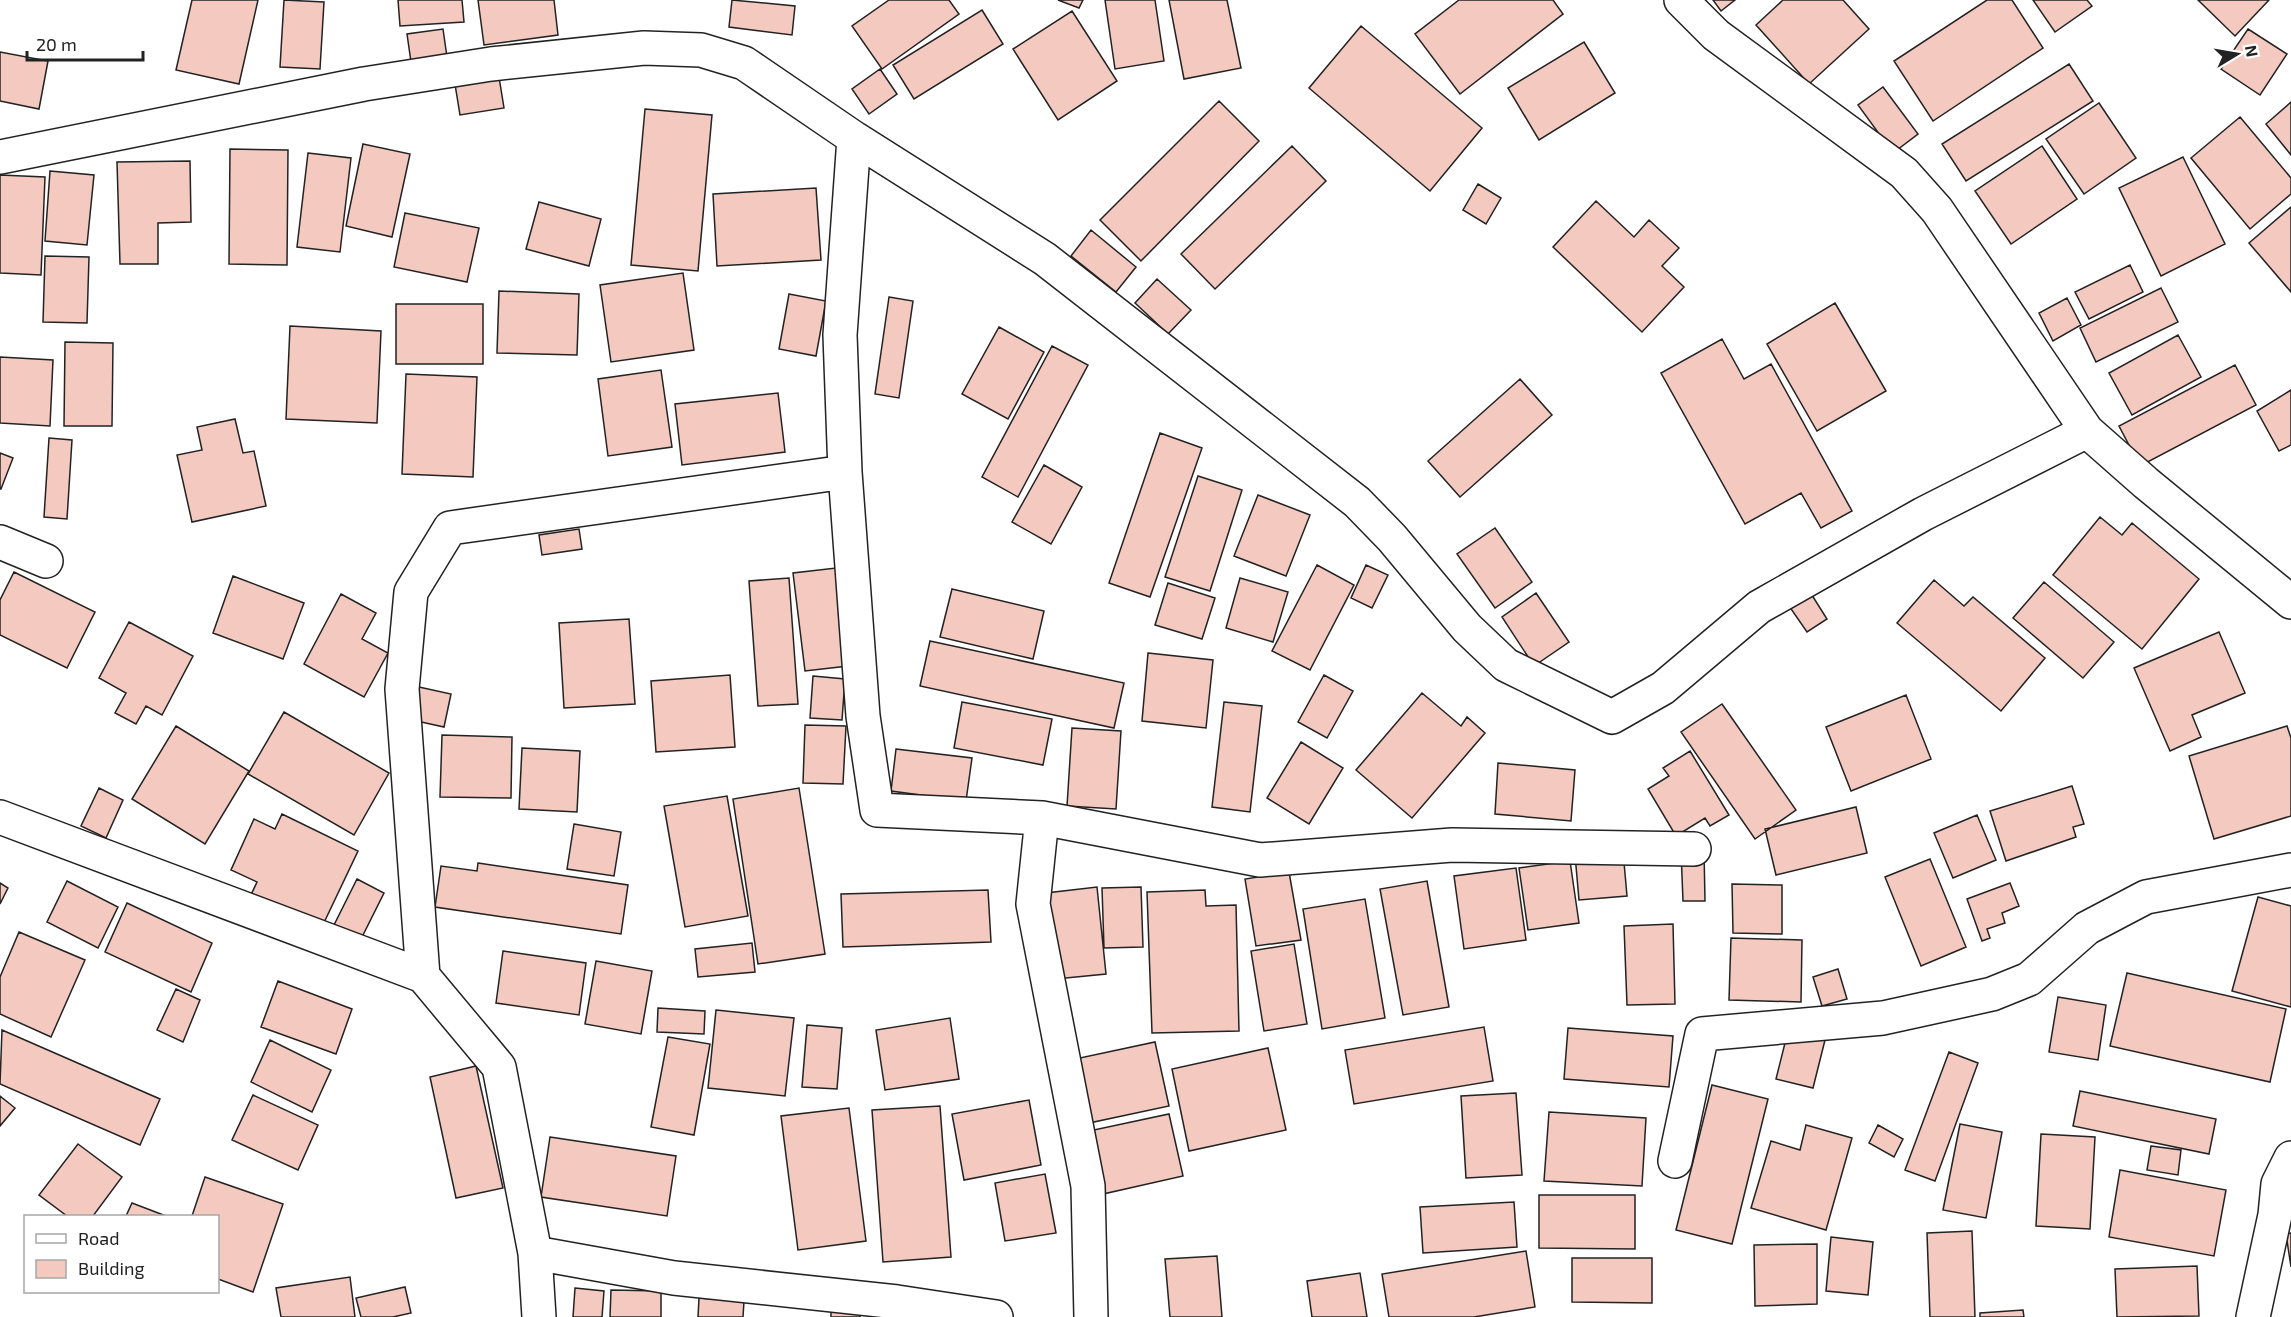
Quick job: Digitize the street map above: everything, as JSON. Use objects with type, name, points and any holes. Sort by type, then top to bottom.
[{"type":"street","points":[[1681,0],[1716,35],[1904,173],[1937,210],[2087,431],[2146,483],[2291,602]]},
{"type":"street","points":[[0,157],[364,84],[491,64],[645,48],[701,50],[744,63],[854,138],[1045,259],[1357,502],[1392,538],[1467,628],[1506,665],[1612,717],[1662,688],[1760,607],[1923,514],[2087,431]]},
{"type":"street","points":[[854,138],[840,335],[845,472],[863,716],[877,810],[1042,818],[1260,860],[1452,845],[1694,849]]},
{"type":"street","points":[[423,976],[402,689],[411,592],[450,528],[845,472]]},
{"type":"street","points":[[0,542],[46,561]]},
{"type":"street","points":[[0,817],[423,976],[499,1067],[535,1253],[539,1317]]},
{"type":"street","points":[[1042,818],[1033,904],[1047,987],[1088,1186],[1091,1317]]},
{"type":"street","points":[[1675,1161],[1702,1034],[1883,1018],[1992,994],[2029,979],[2087,928],[2146,897],[2291,870]]},
{"type":"street","points":[[2253,1317],[2287,1175]]},
{"type":"street","points":[[535,1253],[674,1278],[897,1302],[996,1317]]},
{"type":"building","points":[[192,0],[258,0],[239,84],[176,70]]},
{"type":"building","points":[[284,0],[324,2],[320,69],[280,67]]},
{"type":"building","points":[[398,0],[462,0],[464,22],[400,26]]},
{"type":"building","points":[[478,0],[554,0],[558,35],[484,45]]},
{"type":"building","points":[[732,0],[795,6],[792,35],[729,27]]},
{"type":"building","points":[[889,0],[949,0],[959,14],[882,69],[852,26]]},
{"type":"building","points":[[1058,0],[1083,0],[1079,8]]},
{"type":"building","points":[[1105,0],[1155,0],[1164,61],[1115,69]]},
{"type":"building","points":[[1169,0],[1227,0],[1241,68],[1184,79]]},
{"type":"building","points":[[1459,0],[1553,0],[1563,14],[1460,94],[1415,34]]},
{"type":"building","points":[[1713,0],[1735,0],[1721,11]]},
{"type":"building","points":[[1783,0],[1843,0],[1869,29],[1809,84],[1756,25]]},
{"type":"building","points":[[1987,0],[2012,0],[2043,48],[1933,121],[1894,61]]},
{"type":"building","points":[[2033,0],[2087,0],[2092,6],[2055,32]]},
{"type":"building","points":[[2198,0],[2269,0],[2235,36]]},
{"type":"building","points":[[982,10],[1003,44],[914,99],[893,65]]},
{"type":"building","points":[[1072,11],[1117,81],[1058,120],[1013,49]]},
{"type":"building","points":[[1361,26],[1482,128],[1430,191],[1309,88]]},
{"type":"building","points":[[443,29],[447,57],[411,62],[407,34]]},
{"type":"building","points":[[2248,29],[2287,54],[2260,95],[2221,69]]},
{"type":"building","points":[[1584,42],[1615,93],[1539,140],[1508,88]]},
{"type":"building","points":[[0,52],[48,61],[39,109],[0,101]]},
{"type":"building","points":[[2069,64],[2093,101],[1966,181],[1942,144]]},
{"type":"building","points":[[880,69],[897,94],[869,114],[852,89]]},
{"type":"building","points":[[498,71],[504,108],[460,115],[454,78]]},
{"type":"building","points":[[1883,87],[1918,134],[1893,153],[1858,105]]},
{"type":"building","points":[[1219,101],[1259,141],[1141,261],[1100,220]]},
{"type":"building","points":[[2291,102],[2291,155],[2266,124]]},
{"type":"building","points":[[2099,103],[2136,158],[2084,194],[2046,139]]},
{"type":"building","points":[[645,109],[712,115],[698,271],[631,265]]},
{"type":"building","points":[[2240,117],[2291,178],[2291,194],[2250,229],[2191,158]]},
{"type":"building","points":[[363,144],[410,154],[392,237],[346,226]]},
{"type":"building","points":[[1292,146],[1326,181],[1215,289],[1181,254]]},
{"type":"building","points":[[2042,146],[2077,199],[2011,244],[1975,191]]},
{"type":"building","points":[[230,149],[288,150],[287,265],[229,264]]},
{"type":"building","points":[[308,153],[351,158],[340,252],[297,247]]},
{"type":"building","points":[[2183,157],[2225,244],[2161,276],[2119,188]]},
{"type":"building","points":[[190,161],[191,222],[158,223],[158,264],[120,264],[117,162]]},
{"type":"building","points":[[50,171],[94,175],[87,245],[45,241]]},
{"type":"building","points":[[0,175],[45,177],[41,275],[0,273]]},
{"type":"building","points":[[1478,184],[1501,198],[1486,224],[1463,210]]},
{"type":"building","points":[[816,188],[821,260],[717,266],[713,194]]},
{"type":"building","points":[[1596,201],[1634,237],[1649,220],[1679,248],[1662,266],[1684,287],[1642,332],[1553,247]]},
{"type":"building","points":[[539,202],[601,219],[589,266],[526,249]]},
{"type":"building","points":[[2291,207],[2291,292],[2249,243]]},
{"type":"building","points":[[405,213],[479,228],[467,282],[394,267]]},
{"type":"building","points":[[1091,230],[1136,267],[1116,292],[1071,256]]},
{"type":"building","points":[[45,256],[89,257],[87,323],[43,322]]},
{"type":"building","points":[[2130,265],[2143,292],[2089,319],[2075,292]]},
{"type":"building","points":[[683,273],[694,350],[611,362],[600,285]]},
{"type":"building","points":[[1157,279],[1191,310],[1168,334],[1135,303]]},
{"type":"building","points":[[2161,288],[2178,322],[2096,362],[2080,328]]},
{"type":"building","points":[[499,291],[579,294],[577,355],[497,353]]},
{"type":"building","points":[[789,294],[826,301],[816,356],[779,349]]},
{"type":"building","points":[[889,297],[913,301],[899,398],[875,394]]},
{"type":"building","points":[[2067,298],[2081,325],[2053,341],[2039,313]]},
{"type":"building","points":[[1835,303],[1886,391],[1817,431],[1767,344]]},
{"type":"building","points":[[396,304],[483,304],[483,364],[396,364]]},
{"type":"building","points":[[290,326],[381,331],[377,423],[286,419]]},
{"type":"building","points":[[999,327],[1044,352],[1008,419],[962,394]]},
{"type":"building","points":[[2178,335],[2201,377],[2132,415],[2109,373]]},
{"type":"building","points":[[1722,339],[1744,379],[1771,364],[1852,511],[1821,528],[1801,493],[1745,524],[1661,373]]},
{"type":"building","points":[[65,342],[113,343],[112,426],[64,426]]},
{"type":"building","points":[[1052,346],[1088,365],[1018,497],[982,477]]},
{"type":"building","points":[[0,357],[53,360],[50,426],[0,423]]},
{"type":"building","points":[[2235,365],[2256,405],[2140,466],[2119,426]]},
{"type":"building","points":[[661,370],[672,447],[608,456],[598,379]]},
{"type":"building","points":[[406,374],[477,377],[473,477],[402,474]]},
{"type":"building","points":[[1520,379],[1552,415],[1460,497],[1428,461]]},
{"type":"building","points":[[2291,390],[2291,445],[2279,451],[2257,411]]},
{"type":"building","points":[[778,393],[785,452],[682,465],[675,404]]},
{"type":"building","points":[[235,419],[243,453],[254,451],[266,506],[192,522],[177,455],[202,450],[197,427]]},
{"type":"building","points":[[1160,433],[1202,448],[1150,597],[1109,583]]},
{"type":"building","points":[[49,438],[72,440],[67,519],[44,517]]},
{"type":"building","points":[[0,453],[13,458],[1,489],[0,489]]},
{"type":"building","points":[[1044,465],[1082,487],[1051,544],[1012,522]]},
{"type":"building","points":[[1198,476],[1242,490],[1210,591],[1165,577]]},
{"type":"building","points":[[1258,495],[1310,515],[1286,576],[1234,556]]},
{"type":"building","points":[[2100,517],[2122,535],[2132,523],[2199,579],[2142,649],[2053,575]]},
{"type":"building","points":[[1495,528],[1532,582],[1495,608],[1457,554]]},
{"type":"building","points":[[579,529],[582,549],[542,555],[539,535]]},
{"type":"building","points":[[1317,565],[1354,585],[1310,670],[1272,651]]},
{"type":"building","points":[[1366,565],[1388,575],[1372,608],[1351,598]]},
{"type":"building","points":[[836,568],[848,666],[805,671],[793,573]]},
{"type":"building","points":[[14,572],[95,612],[67,668],[0,635],[0,600]]},
{"type":"building","points":[[233,576],[304,603],[283,659],[213,633]]},
{"type":"building","points":[[789,578],[798,704],[758,706],[749,581]]},
{"type":"building","points":[[1240,578],[1288,592],[1273,642],[1226,628]]},
{"type":"building","points":[[1934,580],[1964,606],[1973,597],[2045,658],[2001,711],[1897,623]]},
{"type":"building","points":[[2044,582],[2114,642],[2083,678],[2013,618]]},
{"type":"building","points":[[1168,583],[1215,598],[1202,639],[1155,625]]},
{"type":"building","points":[[952,589],[1044,611],[1033,659],[940,637]]},
{"type":"building","points":[[1810,592],[1827,619],[1807,632],[1789,606]]},
{"type":"building","points":[[1536,593],[1569,642],[1534,666],[1502,617]]},
{"type":"building","points":[[341,594],[376,613],[362,639],[388,653],[364,697],[304,664]]},
{"type":"building","points":[[629,619],[635,704],[564,708],[559,623]]},
{"type":"building","points":[[129,622],[193,656],[162,715],[146,706],[136,724],[115,713],[126,693],[99,678]]},
{"type":"building","points":[[2219,632],[2245,693],[2192,715],[2201,737],[2170,751],[2134,668]]},
{"type":"building","points":[[930,641],[1124,683],[1114,728],[920,686]]},
{"type":"building","points":[[1148,653],[1213,660],[1206,728],[1142,721]]},
{"type":"building","points":[[730,675],[735,747],[656,752],[651,681]]},
{"type":"building","points":[[1324,675],[1353,691],[1327,738],[1298,722]]},
{"type":"building","points":[[813,676],[845,679],[842,720],[810,718]]},
{"type":"building","points":[[419,687],[451,694],[444,727],[412,720]]},
{"type":"building","points":[[1422,693],[1461,726],[1467,717],[1485,733],[1412,818],[1356,770]]},
{"type":"building","points":[[1906,695],[1931,759],[1851,791],[1826,727]]},
{"type":"building","points":[[962,702],[1052,719],[1043,765],[954,748]]},
{"type":"building","points":[[1224,702],[1262,706],[1250,812],[1212,807]]},
{"type":"building","points":[[1722,704],[1796,810],[1755,839],[1681,732]]},
{"type":"building","points":[[284,712],[389,773],[354,835],[248,774]]},
{"type":"building","points":[[805,725],[846,726],[843,784],[803,783]]},
{"type":"building","points":[[176,726],[249,771],[205,844],[132,799]]},
{"type":"building","points":[[2287,726],[2291,738],[2291,816],[2214,839],[2189,756]]},
{"type":"building","points":[[1072,728],[1121,731],[1116,809],[1067,806]]},
{"type":"building","points":[[442,735],[512,737],[511,798],[440,797]]},
{"type":"building","points":[[1301,742],[1343,768],[1309,824],[1267,798]]},
{"type":"building","points":[[522,748],[580,751],[577,812],[519,809]]},
{"type":"building","points":[[896,749],[972,758],[966,801],[891,791]]},
{"type":"building","points":[[1690,751],[1729,815],[1710,826],[1705,818],[1676,836],[1648,789],[1669,776],[1663,768]]},
{"type":"building","points":[[1498,763],[1575,770],[1571,821],[1495,814]]},
{"type":"building","points":[[2072,786],[2084,824],[2073,827],[2076,837],[2006,861],[1990,811]]},
{"type":"building","points":[[99,788],[123,800],[106,838],[81,826]]},
{"type":"building","points":[[799,788],[825,954],[758,964],[733,799]]},
{"type":"building","points":[[727,796],[748,916],[685,927],[664,806]]},
{"type":"building","points":[[1856,807],[1867,853],[1776,875],[1765,829]]},
{"type":"building","points":[[282,814],[358,851],[320,931],[250,897],[257,882],[231,870],[254,819],[275,829]]},
{"type":"building","points":[[1977,815],[1996,860],[1953,878],[1934,833]]},
{"type":"building","points":[[574,824],[621,832],[614,876],[567,869]]},
{"type":"building","points":[[1704,850],[1705,901],[1683,901],[1681,851]]},
{"type":"building","points":[[1623,851],[1627,896],[1579,900],[1575,855]]},
{"type":"building","points":[[1930,859],[1966,947],[1921,966],[1885,877]]},
{"type":"building","points":[[1570,861],[1579,923],[1528,930],[1519,868]]},
{"type":"building","points":[[478,863],[628,885],[621,934],[435,907],[441,866],[477,871]]},
{"type":"building","points":[[1516,868],[1526,940],[1464,949],[1454,876]]},
{"type":"building","points":[[1289,872],[1301,940],[1256,946],[1245,879]]},
{"type":"building","points":[[357,879],[384,893],[359,943],[332,929]]},
{"type":"building","points":[[67,881],[118,907],[98,948],[47,922]]},
{"type":"building","points":[[1427,881],[1449,1007],[1403,1015],[1380,889]]},
{"type":"building","points":[[0,883],[8,888],[0,904]]},
{"type":"building","points":[[2010,883],[2019,906],[2002,913],[2005,923],[1987,929],[1990,938],[1982,941],[1967,899]]},
{"type":"building","points":[[1732,884],[1782,885],[1782,934],[1733,933]]},
{"type":"building","points":[[1097,887],[1106,974],[1056,979],[1046,893]]},
{"type":"building","points":[[1141,887],[1143,947],[1104,948],[1102,888]]},
{"type":"building","points":[[988,890],[991,942],[843,947],[841,894]]},
{"type":"building","points":[[1205,890],[1206,906],[1236,905],[1239,1031],[1152,1033],[1147,892]]},
{"type":"building","points":[[2258,897],[2291,906],[2291,1007],[2232,991]]},
{"type":"building","points":[[1365,899],[1385,1018],[1322,1029],[1303,909]]},
{"type":"building","points":[[127,903],[212,943],[191,992],[105,952]]},
{"type":"building","points":[[1673,924],[1675,1004],[1627,1005],[1624,926]]},
{"type":"building","points":[[19,932],[85,960],[51,1037],[0,1014],[0,977]]},
{"type":"building","points":[[1731,938],[1802,940],[1801,1002],[1729,1000]]},
{"type":"building","points":[[752,943],[755,972],[698,977],[695,949]]},
{"type":"building","points":[[1294,944],[1307,1024],[1264,1031],[1251,951]]},
{"type":"building","points":[[503,951],[586,963],[579,1015],[496,1003]]},
{"type":"building","points":[[596,961],[652,971],[641,1034],[585,1024]]},
{"type":"building","points":[[1838,969],[1847,999],[1822,1006],[1813,977]]},
{"type":"building","points":[[2127,973],[2286,1009],[2270,1082],[2110,1046]]},
{"type":"building","points":[[278,981],[352,1009],[336,1054],[261,1027]]},
{"type":"building","points":[[176,989],[200,1000],[183,1042],[157,1030]]},
{"type":"building","points":[[2058,997],[2106,1005],[2098,1060],[2049,1052]]},
{"type":"building","points":[[658,1008],[705,1011],[704,1034],[657,1032]]},
{"type":"building","points":[[716,1010],[794,1018],[785,1096],[708,1088]]},
{"type":"building","points":[[950,1018],[959,1079],[885,1090],[876,1030]]},
{"type":"building","points":[[807,1025],[842,1028],[837,1089],[802,1087]]},
{"type":"building","points":[[1484,1027],[1493,1081],[1354,1104],[1345,1050]]},
{"type":"building","points":[[1568,1028],[1673,1036],[1669,1087],[1564,1079]]},
{"type":"building","points":[[2,1030],[160,1099],[140,1145],[0,1084]]},
{"type":"building","points":[[1788,1031],[1825,1040],[1813,1088],[1776,1079]]},
{"type":"building","points":[[668,1037],[710,1044],[694,1135],[651,1127]]},
{"type":"building","points":[[270,1040],[331,1070],[312,1112],[251,1082]]},
{"type":"building","points":[[1155,1042],[1169,1106],[1089,1123],[1075,1059]]},
{"type":"building","points":[[1268,1048],[1286,1130],[1189,1151],[1172,1069]]},
{"type":"building","points":[[1949,1052],[1978,1063],[1935,1181],[1905,1170]]},
{"type":"building","points":[[476,1066],[503,1188],[456,1198],[430,1077]]},
{"type":"building","points":[[1712,1085],[1768,1099],[1732,1244],[1676,1230]]},
{"type":"building","points":[[2080,1091],[2216,1119],[2209,1154],[2073,1126]]},
{"type":"building","points":[[1516,1093],[1522,1175],[1466,1178],[1461,1096]]},
{"type":"building","points":[[253,1095],[318,1125],[298,1170],[232,1140]]},
{"type":"building","points":[[0,1096],[15,1108],[0,1126]]},
{"type":"building","points":[[1029,1100],[1041,1165],[964,1180],[952,1114]]},
{"type":"building","points":[[940,1106],[951,1257],[883,1262],[872,1110]]},
{"type":"building","points":[[849,1108],[866,1241],[798,1250],[781,1116]]},
{"type":"building","points":[[1549,1112],[1646,1118],[1642,1186],[1544,1181]]},
{"type":"building","points":[[1169,1114],[1183,1176],[1103,1194],[1089,1131]]},
{"type":"building","points":[[1960,1124],[2002,1132],[1986,1218],[1943,1210]]},
{"type":"building","points":[[1806,1125],[1852,1138],[1826,1230],[1751,1208],[1771,1141],[1800,1150]]},
{"type":"building","points":[[1878,1125],[1903,1139],[1894,1157],[1869,1143]]},
{"type":"building","points":[[2041,1134],[2095,1137],[2090,1229],[2036,1226]]},
{"type":"building","points":[[550,1137],[676,1156],[667,1216],[541,1197]]},
{"type":"building","points":[[78,1144],[122,1177],[94,1215],[66,1215],[39,1195]]},
{"type":"building","points":[[2151,1146],[2181,1150],[2178,1175],[2147,1170]]},
{"type":"building","points":[[2120,1170],[2226,1190],[2214,1256],[2109,1237]]},
{"type":"building","points":[[1045,1174],[1056,1233],[1005,1241],[995,1183]]},
{"type":"building","points":[[205,1177],[283,1204],[253,1292],[219,1279],[219,1215],[192,1215]]},
{"type":"building","points":[[1539,1195],[1635,1195],[1635,1249],[1539,1248]]},
{"type":"building","points":[[1514,1202],[1517,1247],[1423,1253],[1420,1207]]},
{"type":"building","points":[[132,1203],[163,1215],[126,1215]]},
{"type":"building","points":[[1972,1231],[1975,1317],[1930,1317],[1927,1233]]},
{"type":"building","points":[[2291,1233],[2291,1267],[2286,1234]]},
{"type":"building","points":[[1831,1237],[1873,1242],[1868,1295],[1826,1291]]},
{"type":"building","points":[[1817,1244],[1817,1304],[1755,1306],[1754,1245]]},
{"type":"building","points":[[1526,1251],[1535,1307],[1474,1317],[1389,1317],[1382,1274]]},
{"type":"building","points":[[1217,1256],[1222,1317],[1170,1317],[1165,1259]]},
{"type":"building","points":[[1572,1258],[1652,1258],[1652,1303],[1572,1302]]},
{"type":"building","points":[[2197,1266],[2199,1316],[2117,1317],[2115,1269]]},
{"type":"building","points":[[1360,1273],[1367,1317],[1312,1317],[1307,1281]]},
{"type":"building","points":[[350,1277],[355,1317],[281,1317],[276,1288]]},
{"type":"building","points":[[405,1287],[411,1313],[393,1317],[361,1317],[356,1298]]},
{"type":"building","points":[[575,1288],[604,1291],[602,1317],[573,1317]]},
{"type":"building","points":[[611,1290],[661,1291],[661,1317],[610,1317]]},
{"type":"building","points":[[699,1298],[744,1301],[743,1317],[698,1317]]},
{"type":"building","points":[[831,1308],[860,1309],[860,1317],[831,1317]]},
{"type":"building","points":[[2023,1310],[2024,1317],[1980,1317],[1980,1313]]}]
